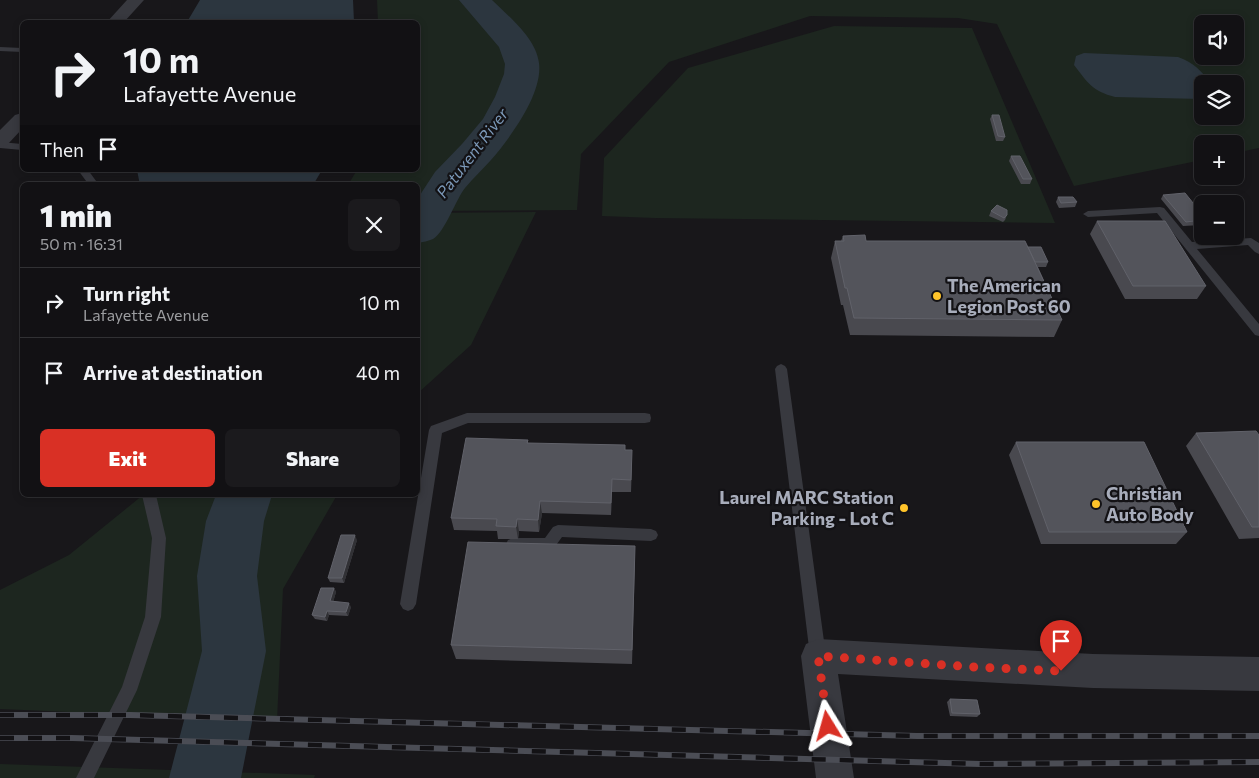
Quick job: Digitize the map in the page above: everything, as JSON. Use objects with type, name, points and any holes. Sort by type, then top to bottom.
[{"type":"street","points":[[117,20],[136,0]]},
{"type":"street","points":[[0,141],[20,121]]},
{"type":"street","points":[[835,778],[818,656],[1040,670],[1165,675],[1259,674]]},
{"type":"lane","points":[[0,49],[20,50]]},
{"type":"lane","points":[[0,145],[20,147]]},
{"type":"lane","points":[[1088,214],[1160,210],[1259,332]]},
{"type":"lane","points":[[1189,246],[1251,241],[1259,250]]},
{"type":"lane","points":[[781,369],[796,471],[818,656]]},
{"type":"lane","points":[[408,604],[436,430],[466,418],[645,418]]},
{"type":"lane","points":[[85,778],[129,690],[153,616],[159,538],[149,497]]},
{"type":"lane","points":[[503,544],[549,544],[558,530],[650,535]]},
{"type":"shaded area","points":[[200,0],[353,0],[354,20],[188,20]]},
{"type":"shaded area","points":[[377,0],[1259,0],[1259,148],[1244,151],[1244,135],[1194,135],[1194,162],[1074,186],[997,24],[958,18],[810,16],[669,62],[581,154],[577,210],[420,211],[420,182],[350,182],[356,172],[420,172],[420,20],[378,20]]},
{"type":"shaded area","points":[[834,26],[972,28],[1055,223],[602,216],[604,158],[688,68]]},
{"type":"shaded area","points":[[1084,53],[1178,57],[1197,67],[1204,75],[1194,75],[1194,99],[1115,97],[1091,86],[1074,65],[1076,56]]},
{"type":"shaded area","points":[[137,172],[321,172],[315,182],[139,182]]},
{"type":"shaded area","points":[[536,212],[471,345],[420,391],[420,213]]},
{"type":"shaded area","points":[[141,497],[336,497],[283,589],[277,721],[0,709],[0,590],[69,555]]},
{"type":"shaded area","points":[[0,764],[315,775],[314,778],[0,778]]},
{"type":"building","points":[[992,115],[999,115],[1005,137],[998,136]]},
{"type":"building","points":[[1011,156],[1020,156],[1032,179],[1023,179]]},
{"type":"building","points":[[1185,193],[1194,204],[1194,221],[1186,222],[1163,195]]},
{"type":"building","points":[[1058,197],[1073,197],[1077,202],[1061,203]]},
{"type":"building","points":[[997,205],[1007,210],[1007,215],[1004,218],[991,211]]},
{"type":"building","points":[[1097,221],[1165,221],[1206,286],[1133,286]]},
{"type":"building","name":"The American Legion Post 60","points":[[865,235],[866,241],[1025,241],[1062,320],[854,318],[847,288],[845,288],[835,241],[844,241],[843,236]]},
{"type":"building","points":[[1028,247],[1041,247],[1048,262],[1035,262]]},
{"type":"building","points":[[1256,431],[1259,435],[1259,527],[1252,527],[1196,433]]},
{"type":"building","points":[[466,438],[528,440],[527,443],[625,445],[625,450],[632,450],[631,480],[612,479],[611,503],[540,501],[538,520],[517,519],[516,527],[496,526],[497,519],[451,518]]},
{"type":"building","points":[[1016,442],[1144,442],[1187,532],[1049,532]]},
{"type":"building","points":[[341,535],[355,535],[342,578],[328,578]]},
{"type":"building","points":[[468,542],[635,546],[632,650],[451,645]]},
{"type":"building","points":[[321,588],[334,588],[330,601],[349,603],[346,612],[327,611],[325,617],[312,615]]},
{"type":"building","points":[[950,699],[977,700],[980,714],[952,713]]},
{"type":"waterway","name":"Patuxent River","points":[[420,227],[449,181],[494,131],[514,97],[521,74],[522,64],[516,47],[475,0]]},
{"type":"waterway","name":"Patuxent River","points":[[205,778],[234,651],[227,576],[235,521],[243,497]]},
{"type":"railway","points":[[0,715],[130,715],[917,736],[1259,736]]},
{"type":"railway","points":[[0,738],[72,738],[980,764],[1259,762]]},
{"type":"place","name":"The American Legion Post 60","points":[[937,296]]},
{"type":"place","name":"Christian Auto Body","points":[[1096,504]]},
{"type":"place","name":"Laurel MARC Station Parking - Lot C","points":[[904,508]]},
{"type":"route","points":[[828,726],[818,656],[1061,671]]}]
